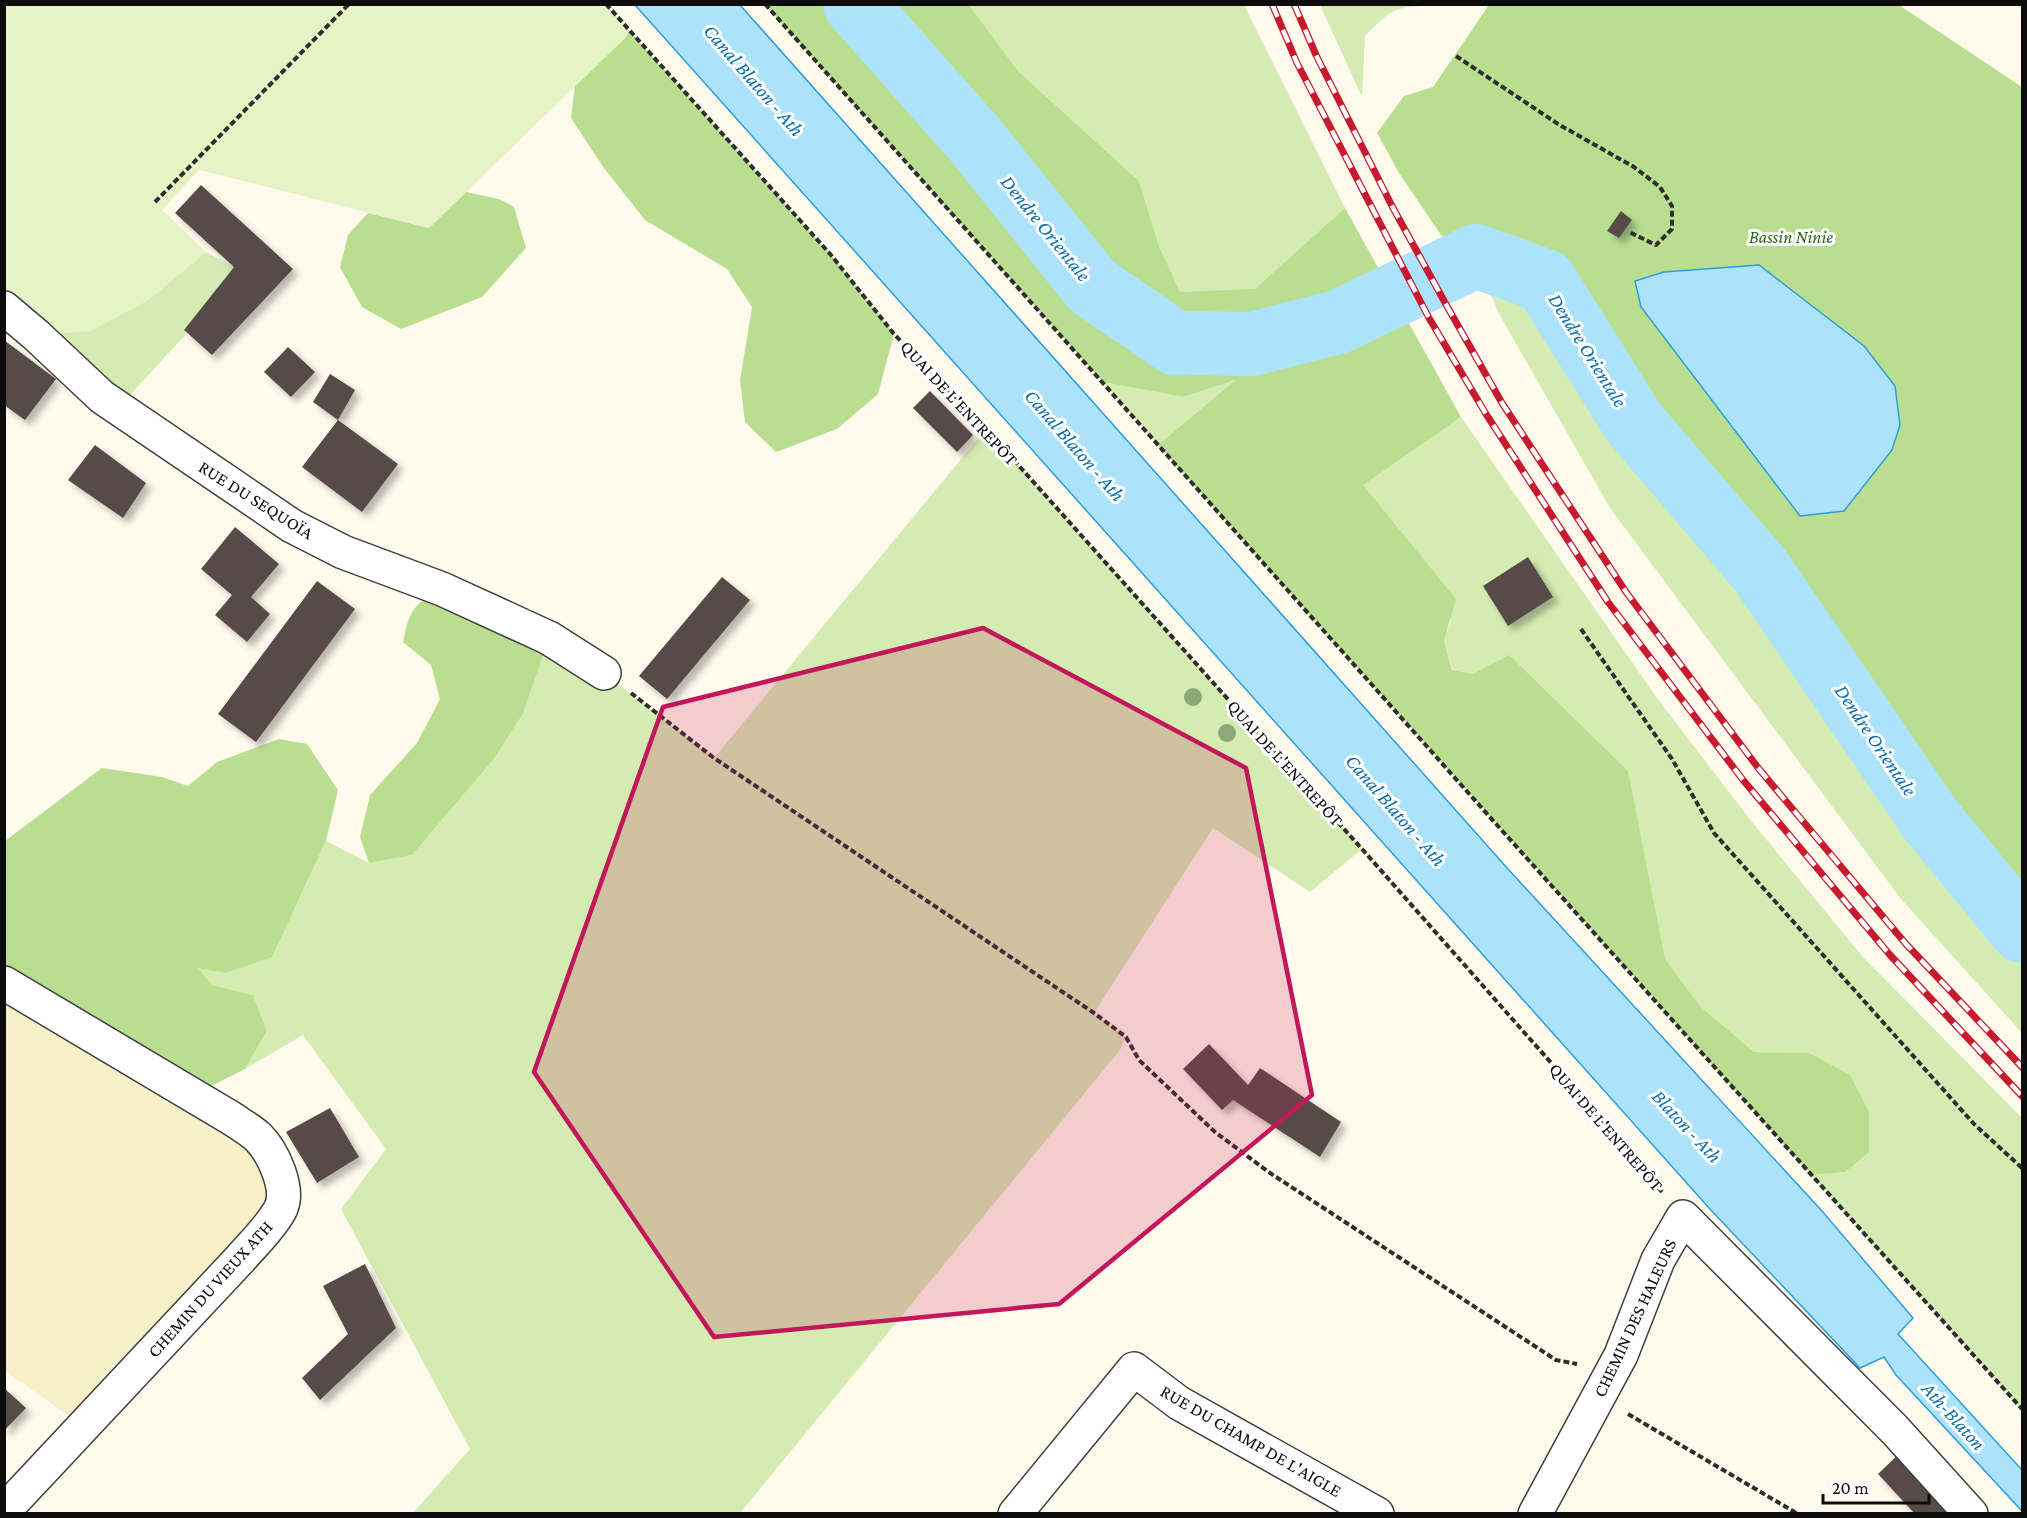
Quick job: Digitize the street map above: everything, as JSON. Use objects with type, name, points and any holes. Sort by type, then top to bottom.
[{"type":"street","name":"RUE DU SEQUOÏA","points":[[4,308],[102,397],[292,526],[343,552],[442,589],[549,638],[604,673]]},
{"type":"street","name":"CHEMIN DU VIEUX ATH","points":[[4,984],[231,1118],[259,1138],[275,1162],[282,1184],[281,1208],[261,1235],[4,1511]]},
{"type":"street","name":"CHEMIN DES HALEURS","points":[[1535,1514],[1621,1355],[1658,1260],[1683,1217]]},
{"type":"street","points":[[1683,1217],[1895,1430],[1971,1514]]},
{"type":"street","name":"RUE DU CHAMP DE L'AIGLE","points":[[1015,1514],[1134,1369],[1179,1403],[1377,1514]]},
{"type":"path","points":[[155,202],[350,4]]},
{"type":"path","name":"QUAI DE L'ENTREPÔT","points":[[606,4],[831,255],[894,334],[986,429],[1362,849],[1614,1135],[1683,1217]]},
{"type":"path","points":[[765,4],[1480,806],[2022,1409]]},
{"type":"path","points":[[1456,56],[1558,124],[1634,167],[1660,187],[1672,206],[1672,229],[1656,245],[1629,232]]},
{"type":"path","points":[[1581,629],[1672,759],[1714,832],[1974,1124],[2022,1168]]},
{"type":"path","points":[[604,673],[714,758],[1094,1013],[1126,1037],[1139,1060],[1215,1132],[1270,1173],[1556,1360],[1605,1384],[1798,1514]]},
{"type":"highlighted area","points":[[983,628],[1246,768],[1312,1095],[1059,1304],[714,1337],[534,1072],[663,707]]},
{"type":"shaded area","points":[[18,992],[259,1138],[281,1208],[83,1426],[5,1371],[4,1010]]},
{"type":"green space","points":[[606,4],[629,31],[625,38],[429,228],[199,170],[162,210],[206,252],[147,301],[91,331],[36,335],[5,308],[5,5]]},
{"type":"green space","points":[[765,5],[969,5],[1018,71],[1139,181],[1159,246],[1180,292],[1255,289],[1345,208],[1461,417],[1363,485],[1456,599],[1444,641],[1452,670],[1473,674],[1509,655],[1628,771],[1665,959],[1700,1006],[1754,1052],[1809,1053],[1850,1075],[1869,1112],[1869,1152],[1845,1172],[1811,1175],[1158,445],[1235,380],[1183,397],[1103,382]]},
{"type":"green space","points":[[969,5],[1244,5],[1345,208],[1255,290],[1180,292],[1159,246],[1139,181],[1018,71]]},
{"type":"green space","points":[[1320,5],[1435,5],[1396,10],[1382,19],[1365,36],[1362,97]]},
{"type":"green space","name":"Bassin Ninie","points":[[1489,5],[1899,5],[2022,87],[2022,931],[1930,819],[1760,570],[1634,423],[1545,281],[1476,256],[1441,235],[1399,173],[1377,133],[1404,96],[1433,87]]},
{"type":"green space","points":[[629,31],[831,255],[894,334],[878,394],[837,429],[776,452],[745,422],[740,380],[752,307],[727,269],[645,220],[604,168],[571,118],[575,86],[625,38]]},
{"type":"green space","points":[[466,192],[499,199],[514,207],[526,248],[482,297],[401,329],[362,307],[340,267],[348,235],[368,213],[429,228]]},
{"type":"green space","points":[[206,252],[234,267],[184,330],[187,333],[118,408],[36,335],[147,301]]},
{"type":"green space","points":[[1476,256],[1545,281],[1634,423],[1760,570],[1930,819],[2022,931],[2022,1033],[1901,899],[1610,508],[1498,312]]},
{"type":"green space","points":[[1236,379],[1158,445],[1103,382],[1183,397]]},
{"type":"green space","points":[[1461,417],[1657,698],[1752,822],[1862,956],[2022,1118],[2022,1409],[1811,1175],[1845,1172],[1809,1053],[1754,1052],[1700,1006],[1665,959],[1658,927],[1473,674],[1453,670],[1444,641],[1451,620],[1362,485]]},
{"type":"green space","points":[[986,429],[1362,849],[1310,892],[1213,828],[1094,1013],[1126,1037],[1120,1050],[740,1513],[413,1513],[470,1449],[341,1209],[386,1149],[303,1035],[245,1069],[267,1031],[253,995],[212,985],[197,967],[226,973],[295,908],[326,841],[369,863],[412,855],[493,760],[523,714],[549,638],[604,673],[714,758]]},
{"type":"green space","points":[[442,589],[549,638],[523,714],[493,760],[412,855],[369,863],[360,837],[370,795],[417,743],[440,699],[431,665],[403,642],[414,610],[424,600]]},
{"type":"green space","points":[[279,739],[307,744],[338,790],[326,841],[272,957],[226,973],[198,968],[212,985],[253,995],[267,1031],[245,1069],[193,1095],[5,983],[5,841],[102,768],[162,777],[188,786],[217,762]]},
{"type":"water","points":[[635,5],[740,5],[1508,869],[1822,1211],[1913,1318],[1898,1334],[2022,1470],[2022,1511],[1896,1375],[1884,1357],[1860,1368],[1709,1208]]},
{"type":"water","points":[[1759,265],[1864,346],[1895,386],[1900,425],[1892,450],[1844,511],[1800,516],[1641,307],[1635,281],[1664,272]]},
{"type":"building","points":[[201,185],[293,269],[212,355],[184,330],[234,267],[175,213]]},
{"type":"building","points":[[1621,211],[1632,220],[1619,238],[1607,231]]},
{"type":"building","points":[[4,340],[56,379],[25,420],[4,405]]},
{"type":"building","points":[[288,347],[315,372],[291,397],[264,372]]},
{"type":"building","points":[[330,374],[355,390],[338,420],[313,402]]},
{"type":"building","points":[[930,391],[973,435],[957,452],[913,408]]},
{"type":"building","points":[[338,420],[398,464],[362,512],[302,467]]},
{"type":"building","points":[[95,445],[146,483],[123,518],[68,480]]},
{"type":"building","points":[[235,527],[279,564],[251,597],[270,614],[247,642],[215,615],[232,595],[201,569]]},
{"type":"building","points":[[1528,557],[1553,597],[1508,626],[1483,586]]},
{"type":"building","points":[[722,577],[750,600],[667,699],[639,676]]},
{"type":"building","points":[[317,581],[355,609],[256,742],[218,714]]},
{"type":"building","points":[[1209,1044],[1248,1085],[1260,1068],[1341,1122],[1320,1157],[1233,1100],[1222,1110],[1183,1069]]},
{"type":"building","points":[[330,1108],[359,1157],[317,1183],[286,1132]]},
{"type":"building","points":[[365,1264],[396,1328],[320,1400],[302,1378],[348,1334],[323,1286]]},
{"type":"building","points":[[4,1388],[26,1408],[4,1431]]},
{"type":"building","points":[[1902,1451],[1961,1514],[1915,1514],[1878,1474]]},
{"type":"waterway","name":"Dendre Orientale","points":[[855,4],[976,141],[1092,286],[1175,343],[1252,344],[1338,322],[1476,256],[1545,281],[1634,423],[1760,570],[1930,819],[2022,931]]},
{"type":"railway","points":[[1272,4],[1297,63],[1429,318],[1486,414],[1608,602],[1743,780],[1890,955],[2022,1096]]},
{"type":"railway","points":[[1294,4],[1316,55],[1393,208],[1448,308],[1502,403],[1626,592],[1759,769],[1906,944],[2022,1067]]},
{"type":"water label","name":"Canal Blaton - Ath","points":[[754,80]]},
{"type":"water label","name":"Canal Blaton - Ath","points":[[1075,445]]},
{"type":"water label","name":"Canal Blaton - Ath","points":[[1396,810]]},
{"type":"water label","name":"Blaton - Ath","points":[[1687,1126]]},
{"type":"water label","name":"Ath-Blaton","points":[[1954,1416]]}]
